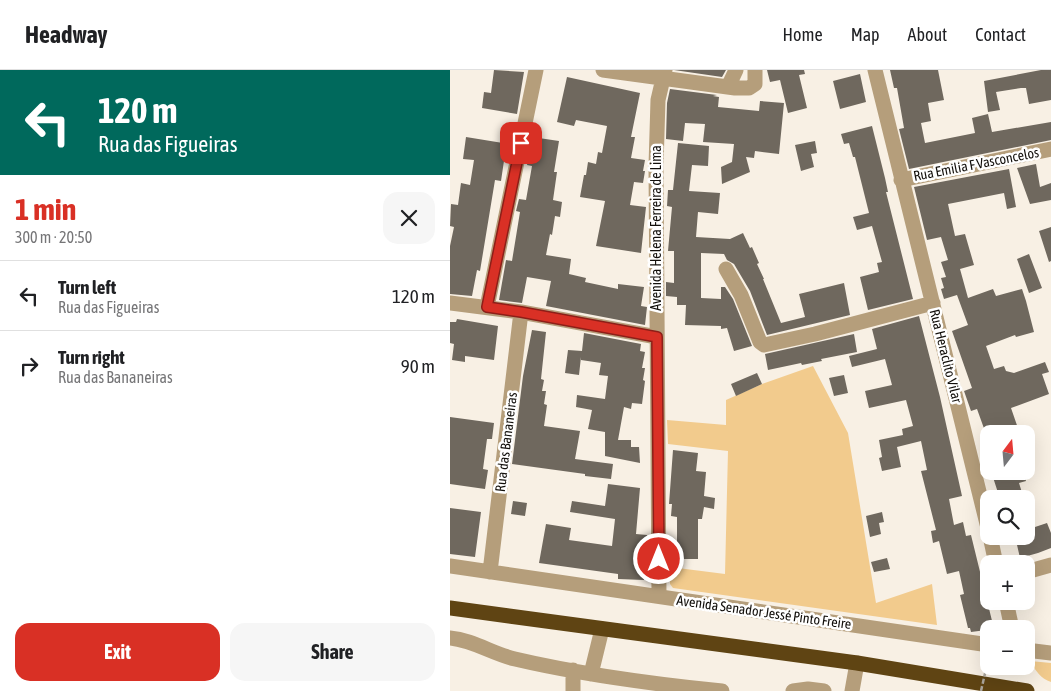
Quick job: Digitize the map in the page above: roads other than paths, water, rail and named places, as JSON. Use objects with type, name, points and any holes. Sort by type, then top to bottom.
[{"type":"highway","points":[[450,608],[857,663],[1027,691]]},
{"type":"street","points":[[487,307],[536,70]]},
{"type":"street","points":[[604,70],[664,75],[725,87],[749,88],[755,76]]},
{"type":"street","points":[[725,87],[736,70]]},
{"type":"street","name":"Rua Heraclito Vilar","points":[[874,70],[980,495]]},
{"type":"street","name":"Avenida Helena Ferreira de Lima","points":[[659,596],[657,114],[659,92],[664,75]]},
{"type":"street","name":"Rua Emilia F Vasconcelos","points":[[901,180],[1051,149]]},
{"type":"street","points":[[726,269],[741,295],[758,338],[764,345],[815,334],[933,303]]},
{"type":"street","points":[[450,303],[521,312],[657,337]]},
{"type":"street","name":"Rua das Bananeiras","points":[[490,572],[521,312]]},
{"type":"street","points":[[1035,569],[1051,565]]},
{"type":"street","name":"Avenida Senador Jessé Pinto Freire","points":[[450,566],[980,644]]},
{"type":"street","points":[[591,674],[602,629]]},
{"type":"street","points":[[450,638],[465,640],[514,659],[591,674],[608,684],[722,691]]},
{"type":"street","points":[[1035,651],[1051,653]]},
{"type":"street","points":[[852,691],[857,663]]},
{"type":"street","points":[[573,691],[574,670]]},
{"type":"street","points":[[793,691],[808,689],[824,691]]}]
